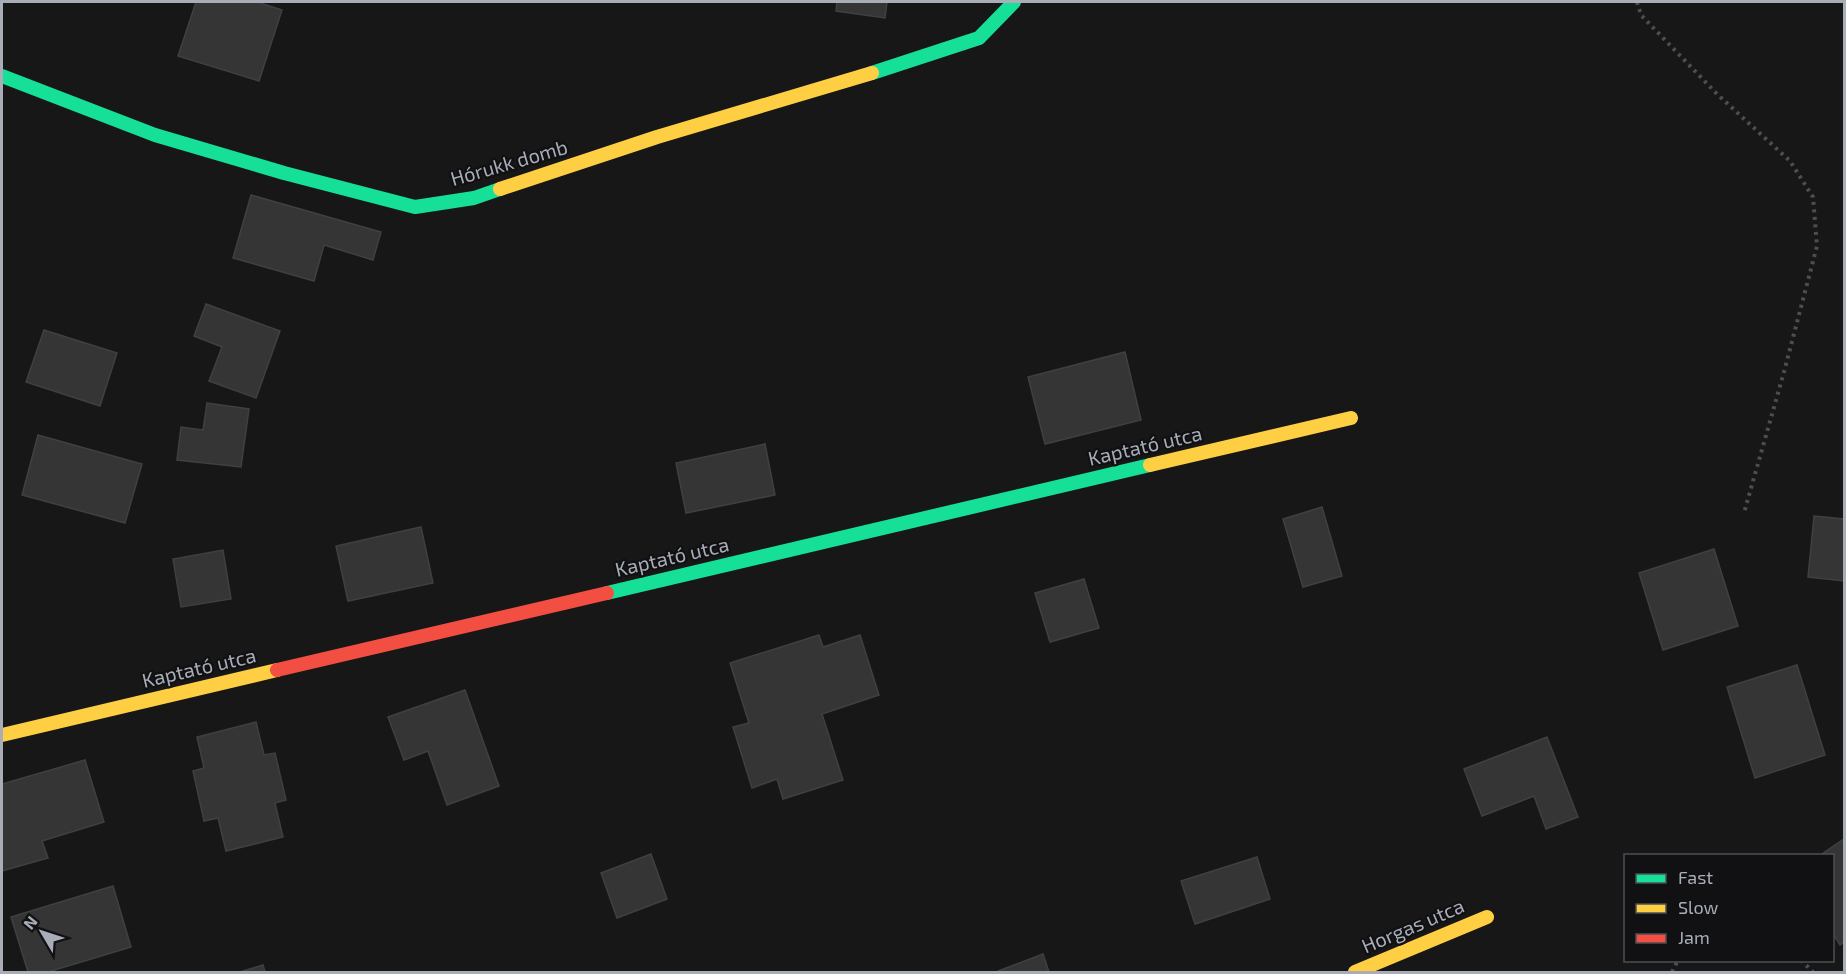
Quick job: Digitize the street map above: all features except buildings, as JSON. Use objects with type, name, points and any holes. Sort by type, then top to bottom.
[{"type":"street","name":"Hórukk domb","points":[[2,76],[155,135],[284,173],[416,207],[474,198],[657,137],[853,79],[979,38],[1014,2]]},
{"type":"street","name":"Kaptató utca","points":[[2,735],[1351,418]]},
{"type":"street","name":"Horgas utca","points":[[1355,972],[1487,917]]},
{"type":"path","points":[[1637,2],[1641,15],[1717,94],[1790,160],[1813,196],[1817,246],[1784,372],[1743,513]]},
{"type":"traffic: fast","points":[[872,73],[979,38],[1014,2]]},
{"type":"traffic: fast","points":[[2,76],[155,135],[284,173],[415,207],[474,198],[500,189]]},
{"type":"traffic: fast","points":[[607,593],[1150,465]]},
{"type":"traffic: slow","points":[[500,189],[657,137],[872,73]]},
{"type":"traffic: slow","points":[[1150,465],[1351,418]]},
{"type":"traffic: slow","points":[[2,735],[277,670]]},
{"type":"traffic: slow","points":[[1355,972],[1487,917]]},
{"type":"traffic: jam","points":[[277,670],[607,593]]}]
